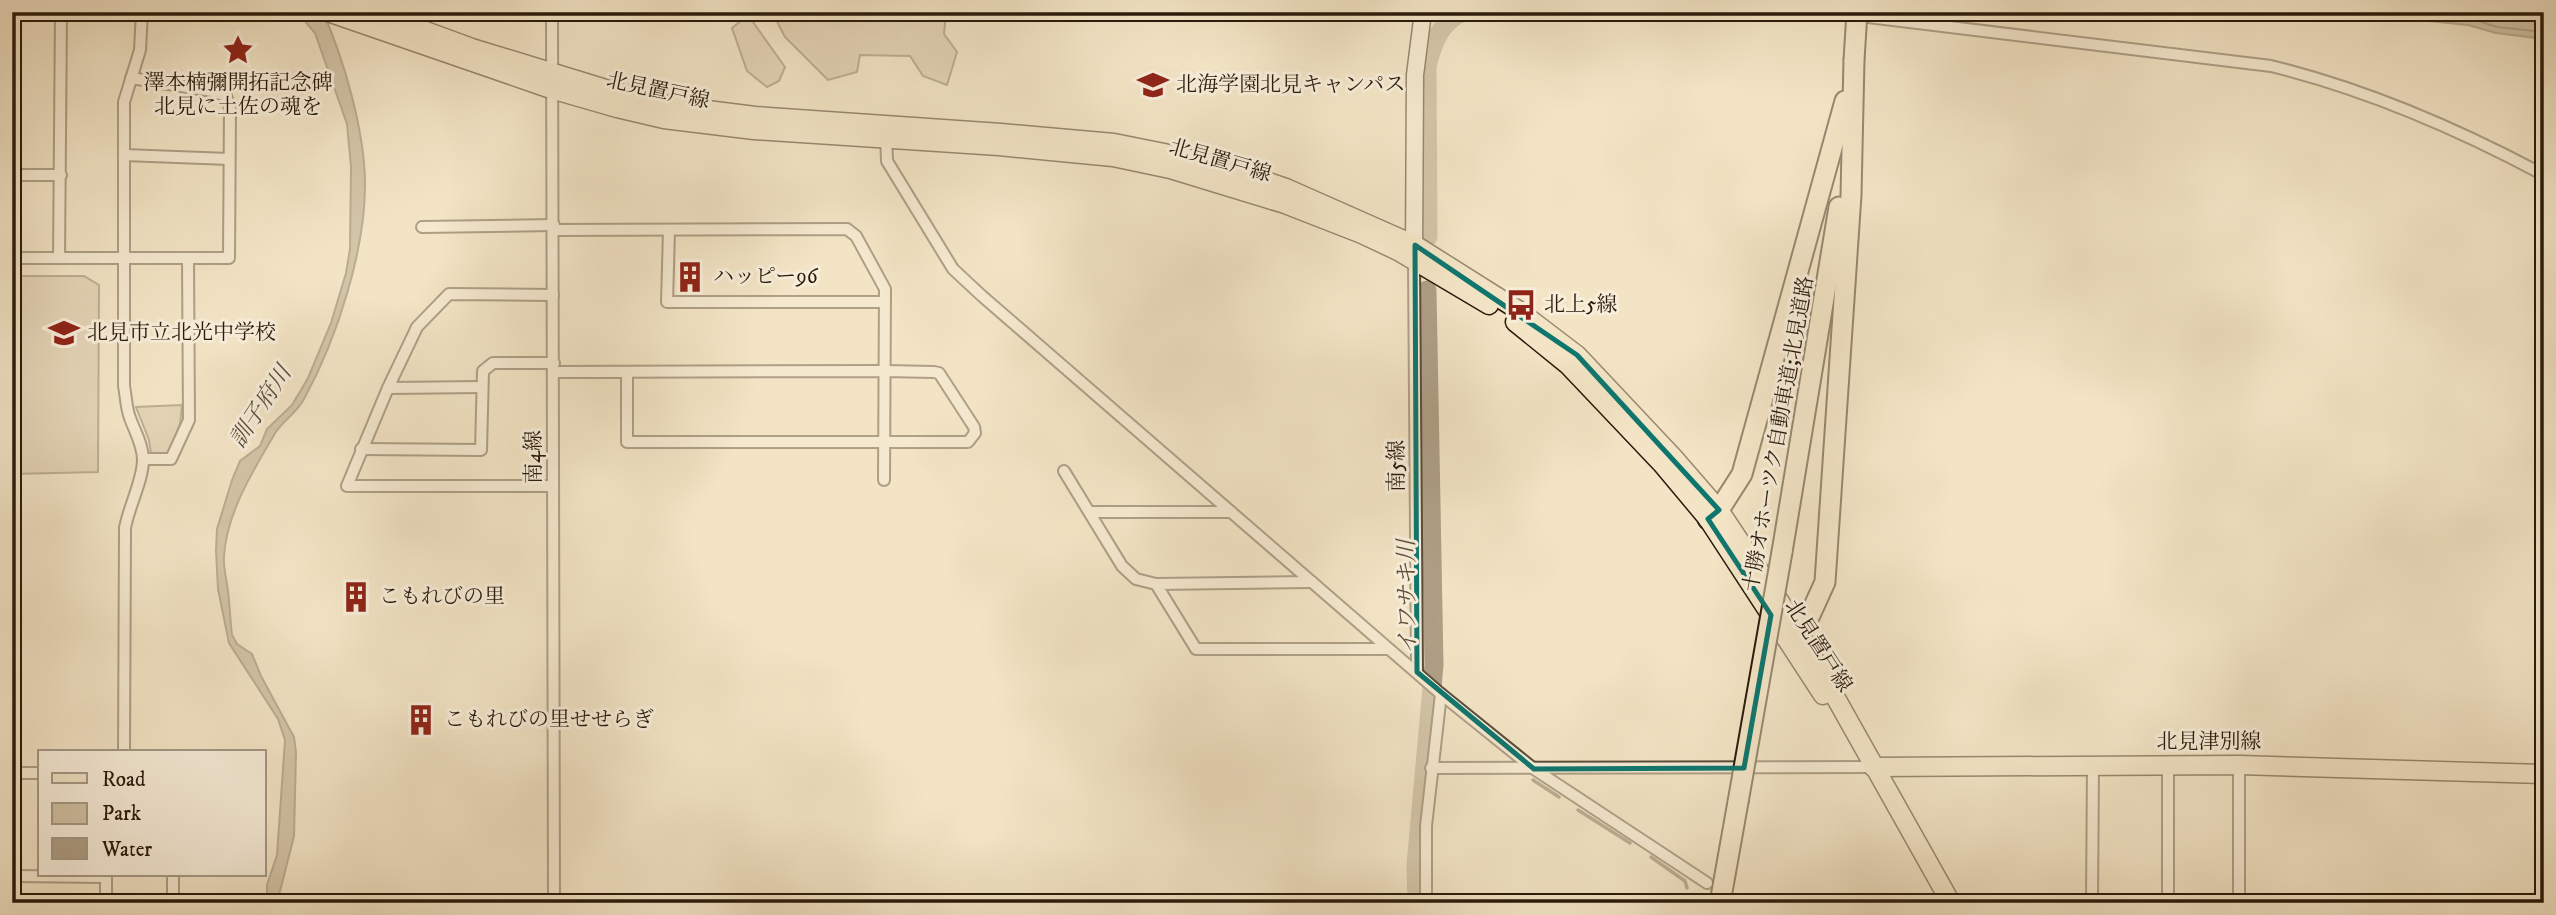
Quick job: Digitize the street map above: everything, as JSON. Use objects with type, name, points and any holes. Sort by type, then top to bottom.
[{"type":"highway","name":"十勝オホーツク自動車道;北見道路","points":[[1722,903],[1842,192],[1857,12]]},
{"type":"highway","points":[[1713,514],[1742,474],[1837,135],[1854,60]]},
{"type":"highway","points":[[1785,622],[1810,615],[1825,582],[1851,194],[1854,60]]},
{"type":"main road","name":"北見置戸線","points":[[328,12],[366,18],[552,81],[680,107],[999,146],[1113,157],[1170,169],[1285,204],[1414,253],[1511,318],[1568,365],[1713,514],[1864,746],[1873,767],[1951,903]]},
{"type":"main road","name":"北見津別線","points":[[1873,767],[2168,764],[2544,775]]},
{"type":"street","points":[[59,258],[61,12]]},
{"type":"street","points":[[124,750],[125,528],[140,480],[143,459],[140,442],[129,415],[124,386],[124,102],[139,50],[142,12]]},
{"type":"street","name":"南4線","points":[[552,12],[554,903]]},
{"type":"street","points":[[1414,253],[1415,75],[1423,12]]},
{"type":"street","points":[[1827,12],[2271,66],[2314,76],[2451,129],[2544,175]]},
{"type":"street","points":[[12,258],[229,258],[230,108],[226,96],[131,78]]},
{"type":"street","points":[[886,132],[887,161],[953,269],[1435,689],[1534,769],[1707,883]]},
{"type":"street","points":[[124,155],[229,159]]},
{"type":"street","points":[[12,175],[61,175]]},
{"type":"street","points":[[422,227],[669,231],[848,229],[856,236],[885,289],[884,480]]},
{"type":"street","points":[[669,231],[667,302],[885,302]]},
{"type":"street","name":"南5線","points":[[1414,253],[1417,672]]},
{"type":"street","points":[[143,459],[171,459],[189,420],[188,258]]},
{"type":"street","points":[[553,486],[347,486],[417,327],[449,294],[554,295]]},
{"type":"street","points":[[361,449],[481,450],[483,370],[493,363],[626,372],[939,373],[974,427],[975,433],[968,442],[627,442],[626,372]]},
{"type":"street","points":[[388,388],[482,387]]},
{"type":"street","points":[[1064,471],[1122,566],[1136,579],[1156,584],[1312,582]]},
{"type":"street","points":[[1091,512],[1231,512]]},
{"type":"street","points":[[1156,584],[1196,649],[1388,649]]},
{"type":"street","points":[[1426,903],[1426,826],[1435,689]]},
{"type":"street","points":[[2092,903],[2093,764]]},
{"type":"street","points":[[2168,764],[2168,903]]},
{"type":"street","points":[[2239,765],[2239,903]]},
{"type":"street","points":[[1431,768],[1873,767]]},
{"type":"street","points":[[12,773],[38,773]]},
{"type":"street","points":[[12,876],[38,876]]},
{"type":"street","points":[[90,876],[106,877],[106,903]]},
{"type":"street","points":[[173,876],[173,903]]},
{"type":"highlighted area","points":[[1415,245],[1577,355],[1719,510],[1708,519],[1771,615],[1744,768],[1534,769],[1417,672]]},
{"type":"green space","points":[[772,12],[946,13],[944,34],[957,52],[947,85],[923,76],[910,56],[860,55],[857,72],[828,80],[785,37]]},
{"type":"green space","points":[[748,15],[785,67],[779,81],[767,87],[747,71],[732,28]]},
{"type":"green space","name":"北見市立北光中学校","points":[[12,276],[84,276],[99,285],[98,472],[12,474]]},
{"type":"green space","points":[[182,405],[180,424],[168,453],[151,453],[149,440],[136,407]]},
{"type":"water","name":"訓子府川","points":[[297,12],[323,12],[331,31],[357,117],[365,181],[361,235],[355,264],[328,349],[304,399],[277,430],[249,478],[235,508],[226,540],[224,565],[232,635],[237,644],[252,654],[294,737],[296,752],[294,836],[277,903],[267,903],[267,885],[277,855],[285,740],[278,719],[229,643],[218,589],[216,550],[217,529],[240,461],[260,446],[267,429],[292,405],[308,378],[331,323],[350,249],[351,167],[347,124],[315,33]]},
{"type":"water","points":[[2401,12],[2544,12],[2544,39],[2429,21]]},
{"type":"waterway","name":"イワサキ川","points":[[1428,237],[1427,66],[1443,27],[1463,12]]},
{"type":"waterway","name":"イワサキ川","points":[[1417,903],[1416,865],[1434,665],[1427,290]]},
{"type":"waterway","name":"イワサキ川","points":[[1431,698],[1434,701]]},
{"type":"waterway","points":[[1533,780],[1559,797]]},
{"type":"waterway","points":[[1578,810],[1630,843]]},
{"type":"waterway","points":[[1651,857],[1685,881],[1687,888]]},
{"type":"tunnel","points":[[1707,883],[1735,903]]},
{"type":"place","name":"澤本楠彌開拓記念碑 北見に土佐の魂を","points":[[238,50]]},
{"type":"place","name":"北海学園北見キャンパス","points":[[1153,85]]},
{"type":"place","name":"ハッピー96","points":[[690,277]]},
{"type":"place","name":"北上5線","points":[[1521,305]]},
{"type":"place","name":"北見市立北光中学校","points":[[64,333]]},
{"type":"place","name":"こもれびの里","points":[[356,597]]},
{"type":"place","name":"こもれびの里せせらぎ","points":[[421,720]]}]
